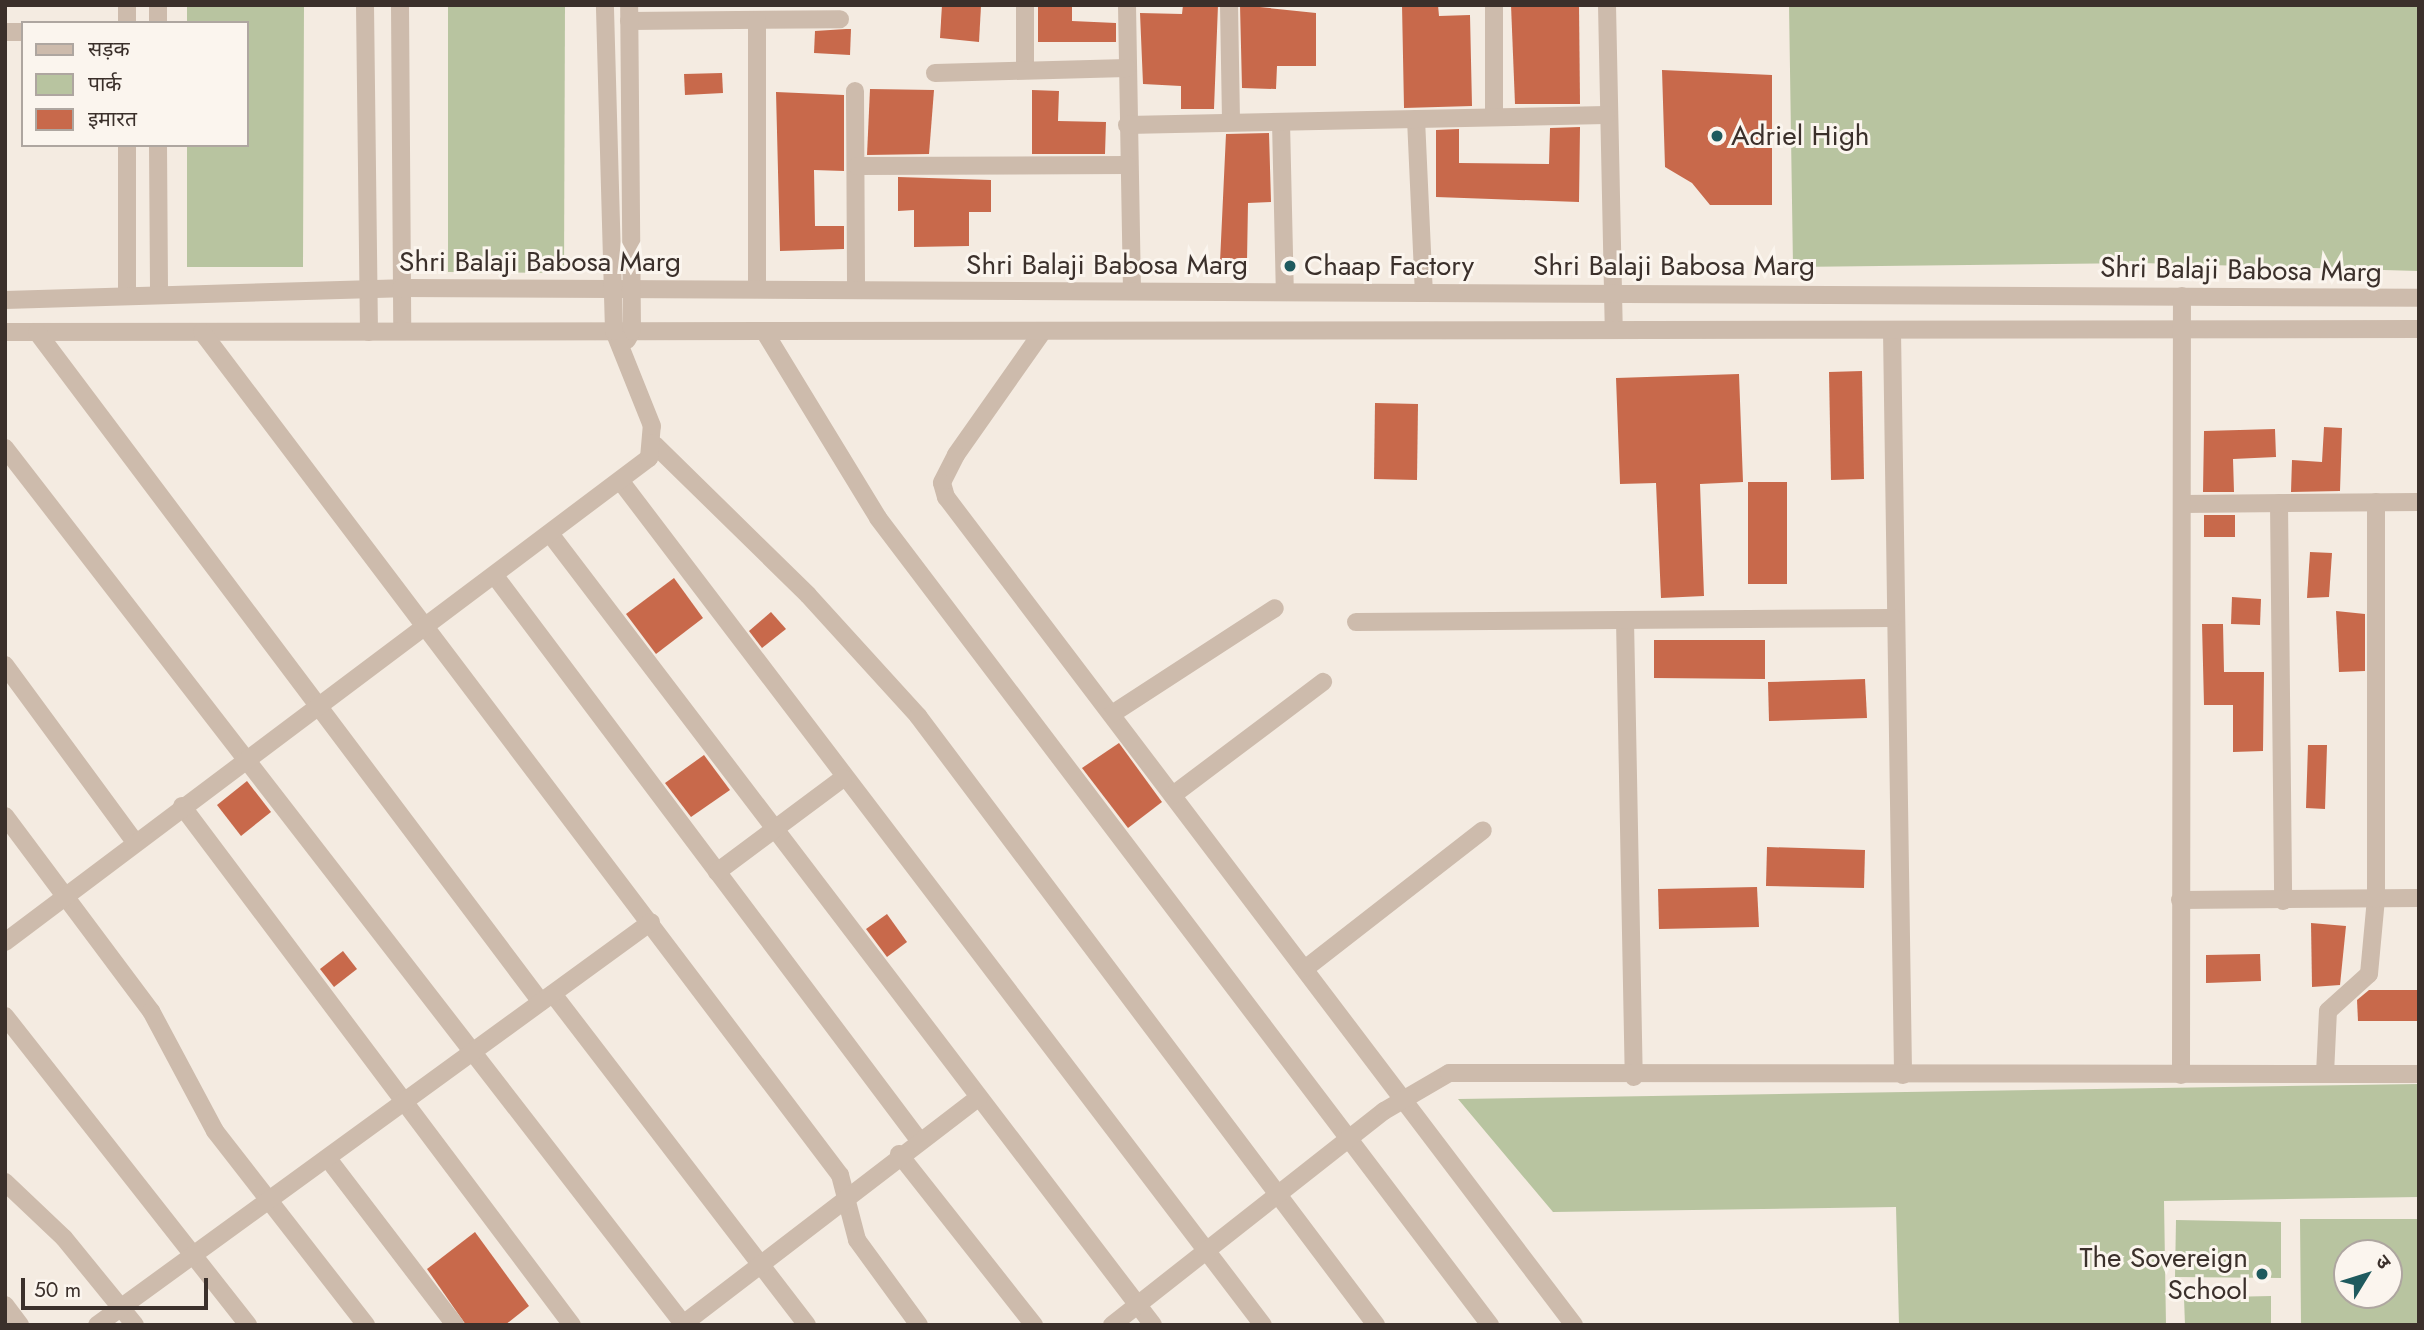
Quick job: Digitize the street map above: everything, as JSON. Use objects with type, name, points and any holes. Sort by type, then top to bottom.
[{"type":"street","points":[[365,5],[369,332]]},
{"type":"street","points":[[400,5],[402,331]]},
{"type":"street","points":[[606,5],[614,331],[655,445],[808,595],[918,716],[1376,1325]]},
{"type":"street","points":[[1025,5],[1025,71]]},
{"type":"street","points":[[1127,5],[1127,165],[1132,291]]},
{"type":"street","points":[[1228,5],[1231,122]]},
{"type":"street","points":[[1494,5],[1494,117]]},
{"type":"street","points":[[1607,5],[1606,115],[1614,330]]},
{"type":"street","points":[[622,348],[632,331],[629,13],[757,20],[840,19]]},
{"type":"street","points":[[757,20],[757,289]]},
{"type":"street","points":[[935,73],[1127,68]]},
{"type":"street","points":[[855,91],[856,289]]},
{"type":"street","points":[[1127,125],[1606,115]]},
{"type":"street","points":[[1416,119],[1424,293]]},
{"type":"street","points":[[1281,122],[1285,292]]},
{"type":"street","points":[[127,147],[127,296]]},
{"type":"street","points":[[158,147],[159,295]]},
{"type":"street","points":[[857,166],[1127,165]]},
{"type":"street","name":"Shri Balaji Babosa Marg","points":[[9,295],[127,296],[368,288],[613,288],[2419,298]]},
{"type":"street","points":[[2181,1075],[2182,296]]},
{"type":"street","name":"Shri Balaji Babosa Marg","points":[[5,332],[2419,330]]},
{"type":"street","points":[[764,331],[878,518],[1351,1137],[1490,1325]]},
{"type":"street","points":[[1043,331],[942,483],[946,497],[1404,1097],[1574,1325]]},
{"type":"street","points":[[1892,331],[1893,618],[1903,1075]]},
{"type":"street","points":[[37,332],[317,707],[807,1325]]},
{"type":"street","points":[[202,332],[651,922],[848,1193],[857,1240],[919,1325]]},
{"type":"street","points":[[5,942],[182,806],[622,483],[655,445]]},
{"type":"street","points":[[5,448],[683,1324],[848,1193],[979,1097]]},
{"type":"street","points":[[622,483],[843,778],[1263,1325]]},
{"type":"street","points":[[2325,1074],[2328,1011],[2368,974],[2376,899],[2376,502]]},
{"type":"street","points":[[2182,504],[2419,502]]},
{"type":"street","points":[[2279,503],[2283,901]]},
{"type":"street","points":[[551,535],[1153,1325]]},
{"type":"street","points":[[495,576],[919,1140]]},
{"type":"street","points":[[1112,714],[1275,608]]},
{"type":"street","points":[[1356,622],[1893,618]]},
{"type":"street","points":[[1625,620],[1634,1077]]},
{"type":"street","points":[[5,665],[135,842]]},
{"type":"street","points":[[1173,795],[1322,682]]},
{"type":"street","points":[[717,872],[843,778]]},
{"type":"street","points":[[182,806],[410,1101],[572,1325]]},
{"type":"street","points":[[5,816],[151,1011],[215,1130],[366,1325]]},
{"type":"street","points":[[1306,968],[1483,831]]},
{"type":"street","points":[[2180,900],[2419,898]]},
{"type":"street","points":[[97,1325],[192,1253],[329,1160],[651,922]]},
{"type":"street","points":[[5,1016],[248,1325]]},
{"type":"street","points":[[1112,1325],[1404,1097],[1449,1073],[1634,1077],[2419,1074]]},
{"type":"street","points":[[899,1154],[1034,1325]]},
{"type":"street","points":[[329,1160],[455,1325]]},
{"type":"street","points":[[5,1182],[64,1238],[135,1325]]},
{"type":"street","points":[[5,1305],[20,1325]]},
{"type":"green space","points":[[187,5],[304,5],[303,267],[187,267],[187,147],[248,147],[248,21],[187,21]]},
{"type":"green space","points":[[448,5],[565,5],[564,273],[448,272]]},
{"type":"green space","points":[[1789,5],[2419,5],[2419,271],[2141,263],[1793,267]]},
{"type":"green space","points":[[2419,1084],[2419,1197],[2164,1201],[2166,1325],[1899,1325],[1896,1207],[1553,1212],[1458,1099]]},
{"type":"green space","points":[[2300,1219],[2419,1219],[2419,1325],[2301,1325]]},
{"type":"green space","points":[[2176,1220],[2281,1222],[2281,1278],[2175,1277]]},
{"type":"green space","points":[[2271,1296],[2271,1325],[2185,1325],[2184,1298]]},
{"type":"building","points":[[942,5],[981,6],[979,42],[940,38]]},
{"type":"building","points":[[1038,5],[1072,5],[1072,21],[1116,23],[1116,42],[1038,42]]},
{"type":"building","points":[[1183,5],[1218,5],[1214,109],[1181,109],[1181,86],[1143,84],[1140,13],[1182,14]]},
{"type":"building","points":[[1240,5],[1316,13],[1316,66],[1277,66],[1276,89],[1242,88]]},
{"type":"building","points":[[1402,5],[1438,5],[1439,16],[1470,15],[1472,106],[1404,108]]},
{"type":"building","points":[[1511,5],[1579,5],[1580,104],[1515,104]]},
{"type":"building","points":[[851,29],[850,55],[814,53],[815,31]]},
{"type":"building","points":[[1662,70],[1772,75],[1772,205],[1710,205],[1692,183],[1665,167]]},
{"type":"building","points":[[722,73],[723,93],[685,95],[684,74]]},
{"type":"building","points":[[870,89],[934,90],[929,154],[867,155]]},
{"type":"building","points":[[1032,90],[1059,91],[1058,121],[1106,122],[1105,154],[1032,154]]},
{"type":"building","points":[[776,92],[844,95],[844,171],[814,170],[815,226],[844,226],[844,249],[780,251]]},
{"type":"building","points":[[1580,127],[1579,202],[1436,197],[1436,130],[1459,129],[1459,163],[1549,164],[1550,128]]},
{"type":"building","points":[[1269,133],[1271,202],[1248,203],[1247,262],[1220,262],[1226,134]]},
{"type":"building","points":[[898,177],[991,180],[991,212],[969,212],[969,246],[914,247],[914,210],[898,211]]},
{"type":"building","points":[[1862,371],[1864,479],[1831,480],[1829,372]]},
{"type":"building","points":[[1739,374],[1743,482],[1700,484],[1704,596],[1661,598],[1656,483],[1620,484],[1616,378]]},
{"type":"building","points":[[1375,403],[1418,404],[1417,480],[1374,479]]},
{"type":"building","points":[[2324,427],[2342,428],[2340,491],[2291,492],[2292,460],[2322,462]]},
{"type":"building","points":[[2275,429],[2276,457],[2233,459],[2234,492],[2203,492],[2204,431]]},
{"type":"building","points":[[1748,482],[1787,482],[1787,584],[1748,584]]},
{"type":"building","points":[[2204,515],[2235,515],[2235,537],[2204,537]]},
{"type":"building","points":[[2310,552],[2332,553],[2329,597],[2307,598]]},
{"type":"building","points":[[674,578],[703,618],[656,654],[626,614]]},
{"type":"building","points":[[2232,597],[2261,599],[2260,625],[2231,624]]},
{"type":"building","points":[[2336,611],[2365,614],[2365,671],[2339,672]]},
{"type":"building","points":[[771,612],[786,629],[762,648],[749,631]]},
{"type":"building","points":[[2202,624],[2223,624],[2224,672],[2264,672],[2263,751],[2233,752],[2233,705],[2204,705]]},
{"type":"building","points":[[1654,640],[1765,640],[1765,679],[1654,678]]},
{"type":"building","points":[[1865,679],[1867,718],[1769,721],[1768,682]]},
{"type":"building","points":[[1119,743],[1162,802],[1128,828],[1082,768]]},
{"type":"building","points":[[2308,745],[2327,745],[2325,809],[2306,808]]},
{"type":"building","points":[[704,755],[730,790],[691,817],[665,783]]},
{"type":"building","points":[[247,781],[271,812],[241,836],[217,805]]},
{"type":"building","points":[[1767,847],[1865,850],[1864,888],[1766,886]]},
{"type":"building","points":[[1757,887],[1759,927],[1659,929],[1658,889]]},
{"type":"building","points":[[887,914],[907,942],[887,957],[866,929]]},
{"type":"building","points":[[2311,923],[2346,926],[2340,985],[2312,987]]},
{"type":"building","points":[[343,951],[357,969],[334,987],[320,969]]},
{"type":"building","points":[[2260,954],[2261,981],[2206,983],[2206,955]]},
{"type":"building","points":[[2369,990],[2419,990],[2419,1021],[2358,1021],[2357,1000]]},
{"type":"building","points":[[475,1232],[529,1306],[505,1325],[466,1325],[427,1269]]},
{"type":"place","name":"Adriel High","points":[[1717,136]]},
{"type":"place","name":"Chaap Factory","points":[[1290,266]]},
{"type":"place","name":"The Sovereign School","points":[[2262,1274]]}]
